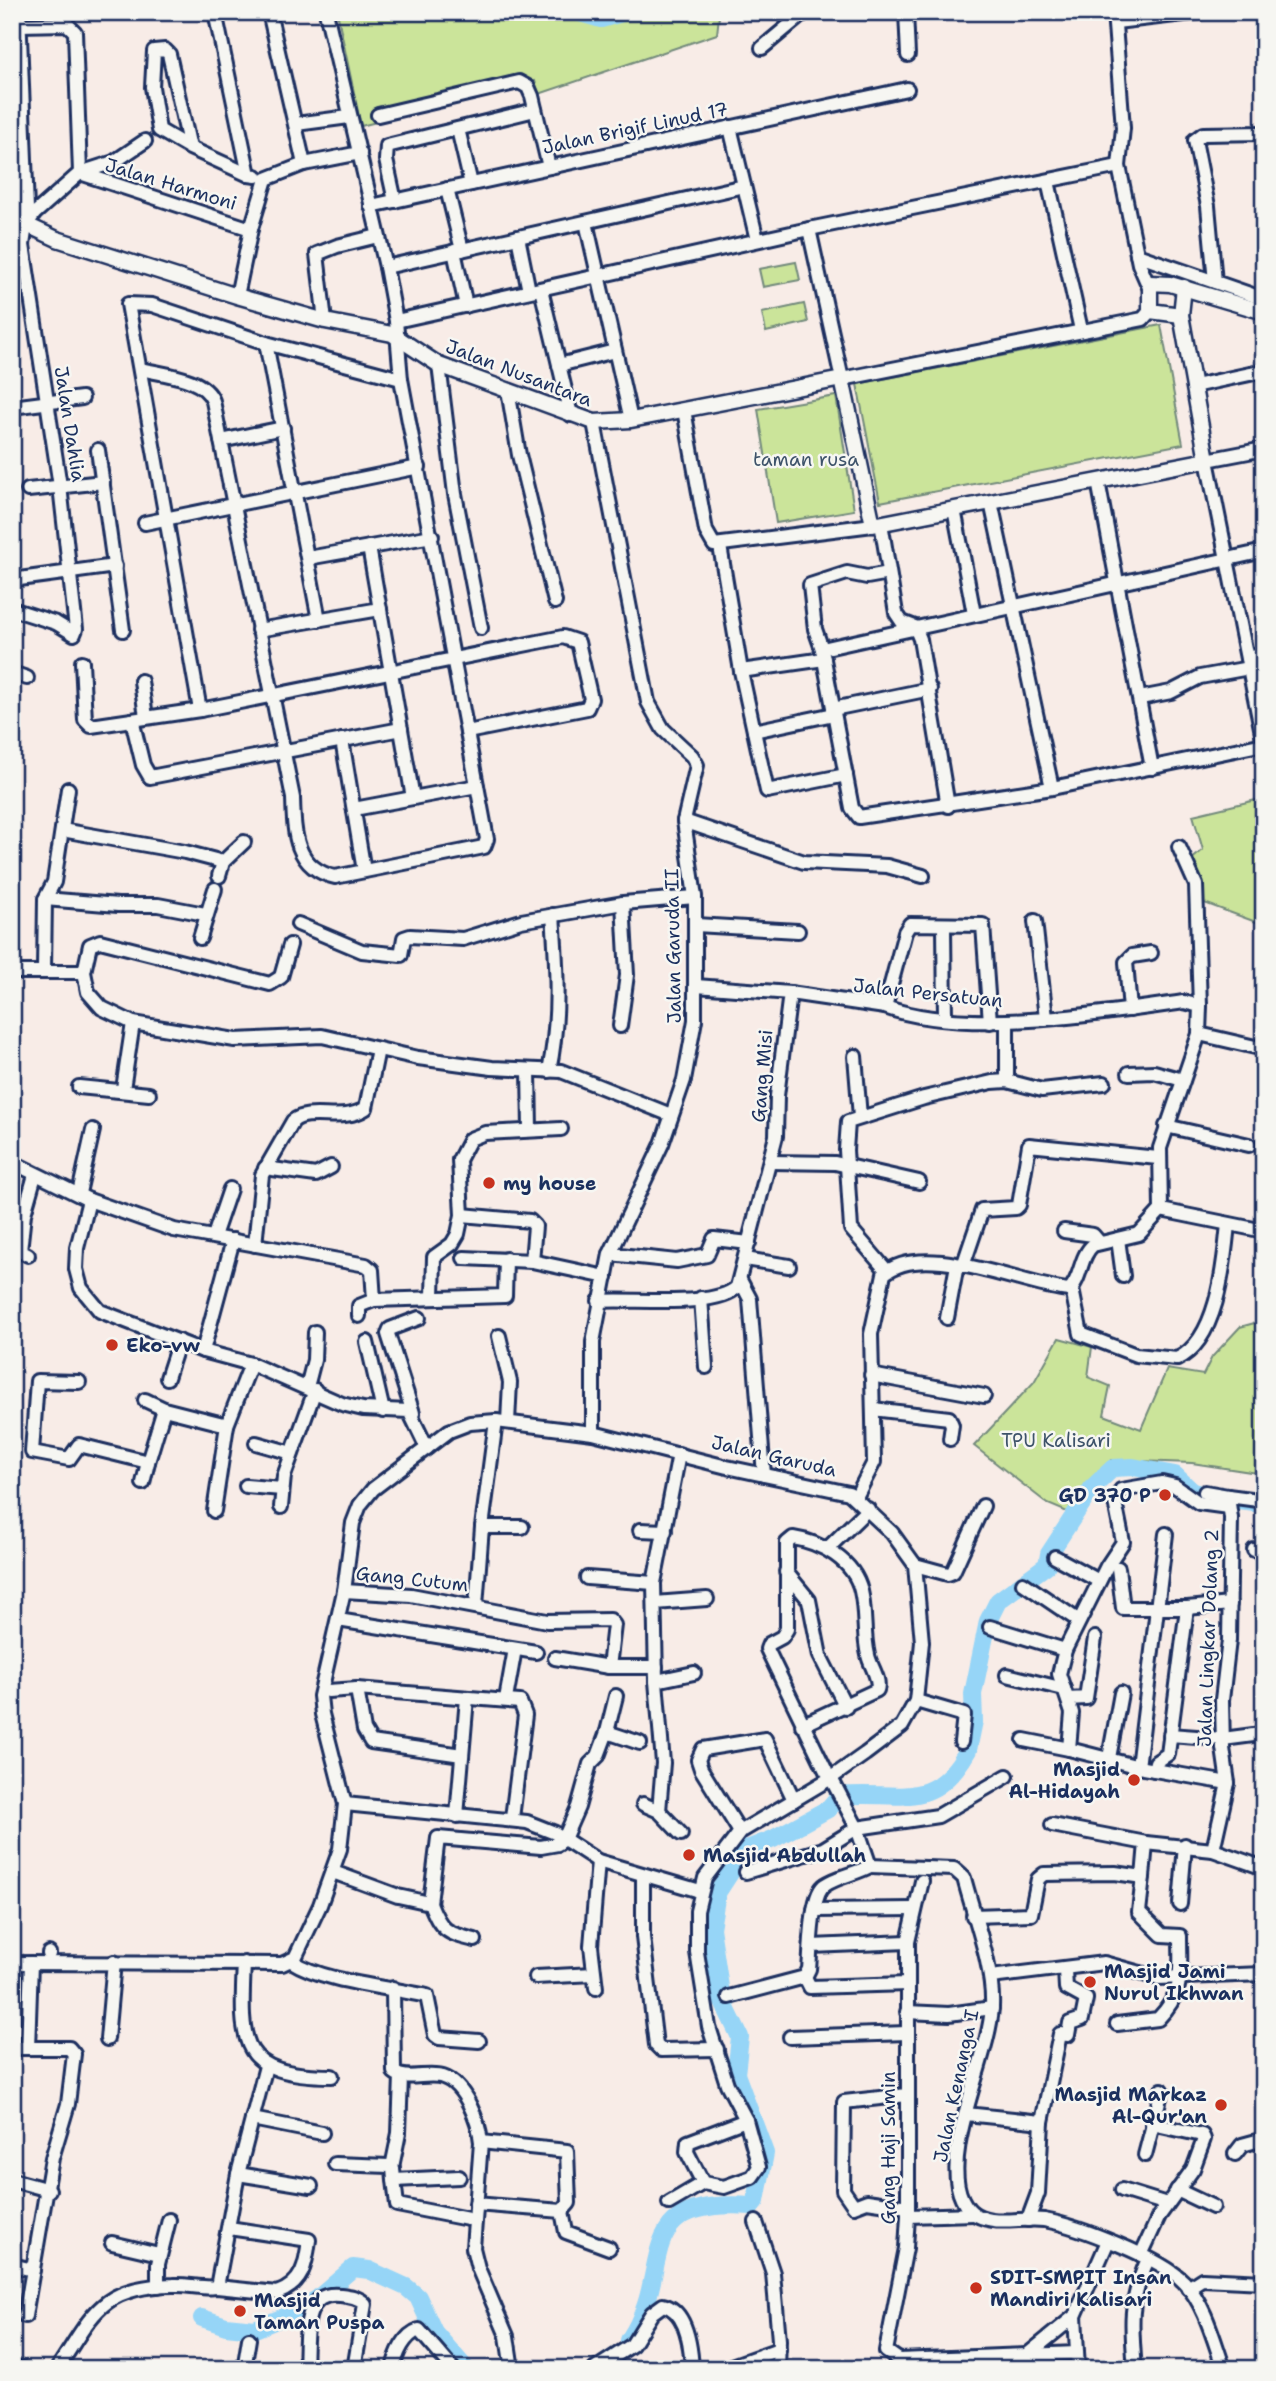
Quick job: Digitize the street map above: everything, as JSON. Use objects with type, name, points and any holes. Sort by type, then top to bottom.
[{"type":"main road","name":"Jalan Nusantara","points":[[20,222],[57,239],[237,296],[325,321],[397,337],[439,365],[594,422],[631,420],[842,379]]},
{"type":"main road","points":[[1150,311],[1150,283],[1158,282],[1184,287],[1264,312]]},
{"type":"main road","points":[[842,379],[877,524],[1207,460],[1181,315],[1184,287]]},
{"type":"main road","name":"Jalan Nusantara","points":[[1150,311],[1181,315]]},
{"type":"street","points":[[215,12],[250,175]]},
{"type":"street","points":[[269,12],[304,164]]},
{"type":"street","points":[[141,369],[199,385],[209,391],[293,798],[293,835],[302,853],[326,875],[335,877],[485,847],[487,839],[401,379],[396,321],[386,267],[326,12]]},
{"type":"street","points":[[762,48],[805,12]]},
{"type":"street","points":[[906,12],[908,55]]},
{"type":"street","points":[[1149,287],[1137,256],[1119,166],[1123,128],[1115,17],[1201,12]]},
{"type":"street","points":[[19,19],[66,24],[75,32],[80,173]]},
{"type":"street","name":"Jalan Dahlia","points":[[12,609],[56,623],[74,634],[76,629],[61,486],[20,222],[27,209],[19,19]]},
{"type":"street","points":[[190,148],[169,54],[164,50],[154,51],[152,55],[159,130],[190,148],[250,175],[266,179],[304,164],[360,153]]},
{"type":"street","points":[[378,115],[516,82],[528,88],[549,167]]},
{"type":"street","name":"Jalan Brigif Linud 17","points":[[371,206],[907,89]]},
{"type":"street","points":[[395,201],[386,160],[387,146],[535,110]]},
{"type":"street","points":[[296,124],[349,117]]},
{"type":"street","points":[[730,127],[757,240]]},
{"type":"street","points":[[458,129],[471,184]]},
{"type":"street","points":[[1214,282],[1208,206],[1195,140],[1203,134],[1264,133]]},
{"type":"street","points":[[20,222],[80,173],[114,162],[145,141]]},
{"type":"street","points":[[396,321],[757,240],[1119,166]]},
{"type":"street","name":"Jalan Harmoni","points":[[80,173],[251,229]]},
{"type":"street","points":[[237,296],[251,229],[266,179]]},
{"type":"street","points":[[1048,181],[1081,330]]},
{"type":"street","points":[[386,267],[744,186]]},
{"type":"street","points":[[447,189],[466,306]]},
{"type":"street","points":[[586,222],[631,420]]},
{"type":"street","points":[[809,229],[842,379]]},
{"type":"street","points":[[325,321],[317,254],[378,236]]},
{"type":"street","points":[[518,237],[572,415]]},
{"type":"street","points":[[1137,256],[1264,299]]},
{"type":"street","points":[[200,710],[128,304],[152,305],[266,343],[401,379]]},
{"type":"street","name":"Jalan Nusantara","points":[[842,379],[1143,319],[1150,311]]},
{"type":"street","points":[[266,343],[319,620]]},
{"type":"street","points":[[559,365],[615,351]]},
{"type":"street","points":[[439,365],[455,494],[481,628]]},
{"type":"street","points":[[1194,386],[1264,371]]},
{"type":"street","points":[[509,390],[519,455],[555,603]]},
{"type":"street","points":[[12,407],[82,398]]},
{"type":"street","points":[[684,410],[710,543],[720,546],[877,524],[897,616],[902,622],[915,627],[920,639],[948,806]]},
{"type":"street","name":"Jalan Garuda II","points":[[593,1433],[591,1357],[599,1301],[610,1254],[655,1162],[671,1115],[693,1042],[696,986],[695,897],[684,821],[696,762],[663,729],[648,702],[594,422]]},
{"type":"street","points":[[221,441],[283,428]]},
{"type":"street","points":[[889,573],[867,577],[847,573],[810,585],[815,629],[823,654],[852,808],[859,817],[948,806],[1052,788],[1264,743],[1207,460],[1264,449]]},
{"type":"street","points":[[98,450],[123,630]]},
{"type":"street","points":[[145,523],[419,467]]},
{"type":"street","points":[[1098,481],[1152,768]]},
{"type":"street","points":[[28,490],[103,482]]},
{"type":"street","points":[[991,502],[1052,788]]},
{"type":"street","points":[[954,509],[974,614]]},
{"type":"street","points":[[308,558],[432,536]]},
{"type":"street","points":[[720,546],[741,671],[767,791],[846,775]]},
{"type":"street","points":[[369,547],[413,798]]},
{"type":"street","points":[[741,671],[823,654],[915,627],[1264,551]]},
{"type":"street","points":[[12,580],[115,566]]},
{"type":"street","points":[[258,630],[380,609]]},
{"type":"street","points":[[82,662],[86,723],[91,726],[200,710],[572,638],[582,652],[591,704],[582,710],[467,732]]},
{"type":"street","points":[[1140,698],[1171,692],[1200,677],[1248,663],[1264,654]]},
{"type":"street","points":[[12,673],[27,678]]},
{"type":"street","points":[[141,681],[146,717]]},
{"type":"street","points":[[754,731],[930,690]]},
{"type":"street","points":[[132,720],[148,777],[401,729]]},
{"type":"street","points":[[342,740],[364,871]]},
{"type":"street","points":[[354,809],[477,786]]},
{"type":"street","points":[[44,970],[46,898],[54,882],[68,789]]},
{"type":"street","points":[[684,821],[804,862],[887,866],[923,876]]},
{"type":"street","points":[[62,830],[185,852],[223,862]]},
{"type":"street","points":[[219,876],[223,862],[243,842]]},
{"type":"street","points":[[1178,846],[1197,891],[1199,1034],[1166,1126],[1158,1158],[1161,1210],[1139,1234],[1099,1242],[1088,1250],[1072,1289],[1081,1334],[1136,1355],[1177,1359],[1194,1347],[1216,1306],[1228,1224]]},
{"type":"street","points":[[200,938],[205,914],[215,889]]},
{"type":"street","points":[[298,924],[362,951],[401,955],[404,937],[463,939],[521,921],[553,915],[623,903],[695,897]]},
{"type":"street","points":[[46,898],[118,905],[158,905],[205,914]]},
{"type":"street","points":[[620,1026],[627,975],[623,903]]},
{"type":"street","points":[[549,1071],[556,1039],[558,980],[553,915]]},
{"type":"street","points":[[1035,921],[1046,1018]]},
{"type":"street","points":[[885,1007],[905,932],[910,924],[944,927],[983,925],[990,1022]]},
{"type":"street","points":[[696,926],[798,931]]},
{"type":"street","points":[[944,927],[945,1018]]},
{"type":"street","points":[[290,945],[281,977],[275,983],[108,941],[90,945],[85,957],[84,972],[88,992],[96,1002],[134,1023],[235,1040],[322,1036],[418,1058],[576,1075],[671,1115]]},
{"type":"street","points":[[1130,1010],[1126,962],[1132,956],[1151,954]]},
{"type":"street","points":[[12,972],[84,972]]},
{"type":"street","name":"Jalan Persatuan","points":[[696,986],[790,993],[885,1007],[900,1012],[990,1022],[1199,1005]]},
{"type":"street","name":"Gang Misi","points":[[740,1280],[771,1163],[790,993]]},
{"type":"street","points":[[1007,1021],[1007,1081]]},
{"type":"street","points":[[123,1089],[134,1023]]},
{"type":"street","points":[[1199,1034],[1264,1049]]},
{"type":"street","points":[[255,1245],[265,1168],[296,1119],[358,1114],[366,1108],[378,1049]]},
{"type":"street","points":[[855,1056],[860,1117]]},
{"type":"street","points":[[528,1070],[530,1130]]},
{"type":"street","points":[[1129,1073],[1154,1072],[1183,1080]]},
{"type":"street","points":[[887,1271],[850,1229],[846,1125],[860,1117],[943,1093],[1007,1081],[1042,1090],[1104,1083]]},
{"type":"street","points":[[79,1087],[123,1089],[149,1094]]},
{"type":"street","points":[[1166,1126],[1249,1145]]},
{"type":"street","points":[[433,1297],[434,1258],[452,1244],[462,1215],[459,1160],[466,1143],[485,1133],[561,1129]]},
{"type":"street","points":[[93,1130],[76,1258],[79,1283],[85,1295],[108,1315],[203,1351],[251,1364],[342,1404],[413,1413]]},
{"type":"street","points":[[947,1318],[960,1265],[982,1210],[1016,1208],[1019,1205],[1029,1145],[1158,1158]]},
{"type":"street","points":[[12,1162],[84,1197],[174,1230],[370,1266],[374,1300]]},
{"type":"street","points":[[771,1163],[846,1166],[919,1182]]},
{"type":"street","points":[[265,1168],[316,1175],[331,1167]]},
{"type":"street","points":[[20,1252],[26,1206],[35,1175]]},
{"type":"street","points":[[214,1236],[230,1189]]},
{"type":"street","points":[[1161,1210],[1264,1231]]},
{"type":"street","points":[[462,1215],[517,1217],[534,1223],[532,1261]]},
{"type":"street","points":[[1063,1231],[1093,1235],[1099,1242]]},
{"type":"street","points":[[610,1254],[688,1260],[707,1255],[714,1239],[748,1243]]},
{"type":"street","points":[[1118,1239],[1123,1276]]},
{"type":"street","points":[[203,1351],[233,1240]]},
{"type":"street","points":[[464,1258],[532,1261],[606,1277]]},
{"type":"street","points":[[359,1316],[359,1307],[374,1300],[505,1296],[506,1259]]},
{"type":"street","points":[[745,1259],[789,1266]]},
{"type":"street","points":[[856,1497],[874,1462],[871,1334],[881,1279],[887,1271],[918,1262],[960,1265],[1072,1289]]},
{"type":"street","points":[[599,1301],[701,1298],[731,1293],[740,1280],[750,1299],[764,1475]]},
{"type":"street","points":[[701,1298],[706,1367]]},
{"type":"street","points":[[419,1318],[390,1329],[388,1334],[427,1448]]},
{"type":"street","points":[[281,1507],[282,1489],[311,1389],[315,1332]]},
{"type":"street","points":[[476,1606],[482,1527],[510,1382],[499,1336]]},
{"type":"street","points":[[167,1378],[179,1341]]},
{"type":"street","points":[[367,1342],[383,1411]]},
{"type":"street","points":[[214,1511],[227,1425],[251,1364]]},
{"type":"street","points":[[871,1376],[984,1396]]},
{"type":"street","points":[[79,1382],[37,1381],[33,1452],[69,1459],[79,1445],[148,1462]]},
{"type":"street","points":[[145,1400],[164,1409],[227,1425]]},
{"type":"street","points":[[143,1483],[164,1409]]},
{"type":"street","points":[[873,1409],[950,1418],[950,1439]]},
{"type":"street","name":"Jalan Garuda","points":[[345,1804],[320,1704],[344,1591],[353,1524],[360,1505],[373,1489],[458,1427],[502,1421],[558,1431],[593,1433],[764,1475],[838,1489],[856,1497],[906,1550],[915,1564]]},
{"type":"street","points":[[256,1443],[292,1453]]},
{"type":"street","points":[[659,1811],[663,1763],[656,1681],[654,1583],[678,1454]]},
{"type":"street","name":"Jalan Lingkar Dolang 2","points":[[1069,1749],[1073,1725],[1059,1674],[1065,1650],[1079,1621],[1124,1542],[1115,1502],[1121,1490],[1162,1483],[1175,1486],[1199,1503],[1228,1501],[1231,1518],[1230,1604],[1222,1700],[1228,1783],[1213,1850]]},
{"type":"street","points":[[246,1486],[282,1489]]},
{"type":"street","points":[[1205,1492],[1228,1501],[1258,1500]]},
{"type":"street","points":[[669,2203],[703,2183],[724,2187],[757,2172],[760,2160],[746,2120],[727,2084],[709,2027],[697,1952],[700,1891],[712,1866],[740,1832],[831,1779],[902,1726],[916,1701],[922,1642],[915,1564],[948,1574],[953,1572],[983,1506]]},
{"type":"street","points":[[828,1548],[868,1509]]},
{"type":"street","points":[[482,1527],[522,1527]]},
{"type":"street","points":[[640,1530],[665,1531]]},
{"type":"street","points":[[1138,1767],[1166,1534]]},
{"type":"street","points":[[729,1997],[805,1977],[809,1969],[814,1910],[822,1886],[870,1866],[857,1828],[802,1725],[767,1649],[769,1644],[782,1637],[787,1629],[786,1572],[789,1539],[816,1542],[828,1548],[860,1588],[867,1653],[879,1685],[877,1690],[846,1707],[802,1725]]},
{"type":"street","points":[[1055,1557],[1100,1581]]},
{"type":"street","points":[[1118,1568],[1120,1604],[1123,1608],[1187,1608],[1230,1604]]},
{"type":"street","points":[[786,1572],[809,1600],[820,1656],[846,1707]]},
{"type":"street","points":[[587,1578],[654,1583]]},
{"type":"street","points":[[1023,1583],[1079,1621]]},
{"type":"street","name":"Gang Cutum","points":[[344,1591],[411,1595],[547,1621],[610,1620],[614,1625],[609,1667]]},
{"type":"street","points":[[655,1603],[708,1599]]},
{"type":"street","points":[[1154,1770],[1156,1762],[1168,1754],[1187,1608]]},
{"type":"street","points":[[338,1620],[536,1652]]},
{"type":"street","points":[[990,1627],[1065,1650]]},
{"type":"street","points":[[1007,1675],[1086,1698],[1095,1638]]},
{"type":"street","points":[[506,1699],[515,1649]]},
{"type":"street","points":[[555,1658],[609,1667],[656,1667]]},
{"type":"street","points":[[656,1681],[694,1673]]},
{"type":"street","points":[[328,1691],[358,1689],[520,1702],[525,1707],[512,1818]]},
{"type":"street","points":[[358,1689],[364,1730],[372,1742],[463,1755]]},
{"type":"street","points":[[1109,1758],[1121,1693]]},
{"type":"street","points":[[475,1940],[448,1933],[440,1927],[430,1903],[438,1838],[541,1847],[554,1846],[564,1839],[578,1807],[590,1763],[598,1756],[616,1696]]},
{"type":"street","points":[[457,1816],[467,1698]]},
{"type":"street","points":[[916,1701],[964,1715],[961,1742]]},
{"type":"street","points":[[1170,1735],[1223,1739],[1261,1734],[1264,1727]]},
{"type":"street","points":[[607,1731],[640,1743]]},
{"type":"street","points":[[740,1832],[701,1769],[698,1760],[699,1752],[703,1749],[765,1739],[794,1800]]},
{"type":"street","points":[[1024,1740],[1138,1767],[1228,1783]]},
{"type":"street","points":[[746,1872],[823,1849],[857,1828],[938,1816],[1007,1776]]},
{"type":"street","points":[[291,1961],[299,1953],[333,1872],[340,1849],[345,1804],[457,1816],[512,1818],[564,1839],[598,1861],[700,1891]]},
{"type":"street","points":[[643,1804],[659,1811],[681,1834]]},
{"type":"street","points":[[1052,1825],[1146,1843],[1213,1850],[1264,1868]]},
{"type":"street","points":[[1117,2024],[1158,2019],[1177,1995],[1181,1978],[1179,1936],[1162,1935],[1139,1912],[1146,1843]]},
{"type":"street","points":[[1180,1903],[1185,1845]]},
{"type":"street","points":[[596,1988],[591,1933],[598,1861]]},
{"type":"street","name":"Jalan Kenanga I","points":[[870,1866],[958,1871],[964,1878],[991,1977],[992,2008],[987,2042],[966,2114],[957,2171],[963,2200],[974,2214]]},
{"type":"street","points":[[333,1872],[398,1896],[430,1903]]},
{"type":"street","points":[[973,1916],[1032,1913],[1041,1875],[1115,1873],[1143,1877]]},
{"type":"street","points":[[643,1875],[643,1937],[656,2045],[662,2050],[716,2049]]},
{"type":"street","name":"Gang Haji Samin","points":[[900,2364],[886,2351],[906,2248],[908,1942],[922,1881]]},
{"type":"street","points":[[814,1910],[915,1909]]},
{"type":"street","points":[[811,1946],[908,1942]]},
{"type":"street","points":[[12,1963],[291,1961],[302,1967],[426,1996],[430,2001],[432,2026],[439,2038],[479,2041]]},
{"type":"street","points":[[107,2039],[114,1962]]},
{"type":"street","points":[[28,2048],[31,1963]]},
{"type":"street","points":[[244,1963],[244,2036],[266,2066],[284,2072],[332,2076]]},
{"type":"street","points":[[991,1977],[1104,1964],[1150,1977],[1264,1974]]},
{"type":"street","points":[[1028,2220],[1038,2193],[1042,2122],[1060,2034],[1068,2035],[1070,2023],[1082,2019],[1086,1999],[1066,1988],[1065,1970]]},
{"type":"street","points":[[536,1978],[594,1974]]},
{"type":"street","points":[[805,1977],[810,1987],[908,1984]]},
{"type":"street","points":[[393,1988],[392,2067],[401,2076],[436,2076],[451,2081],[477,2121],[481,2142],[475,2256],[507,2336],[512,2369]]},
{"type":"street","points":[[907,2012],[949,2014],[992,2008]]},
{"type":"street","points":[[790,2037],[907,2033]]},
{"type":"street","points":[[12,2048],[69,2048],[74,2054],[68,2104],[52,2158],[49,2190],[25,2316]]},
{"type":"street","points":[[217,2287],[238,2174],[266,2066]]},
{"type":"street","points":[[401,2076],[398,2133],[392,2167],[397,2205],[468,2219]]},
{"type":"street","points":[[1145,2155],[1162,2090]]},
{"type":"street","points":[[907,2095],[843,2103],[842,2182],[845,2196],[854,2206],[867,2201],[908,2212],[974,2214],[996,2220],[1050,2222],[1108,2241],[1144,2257],[1185,2281],[1209,2328],[1224,2369]]},
{"type":"street","points":[[966,2114],[1042,2122]]},
{"type":"street","points":[[252,2119],[322,2133]]},
{"type":"street","points":[[703,2183],[687,2152],[688,2142],[746,2120]]},
{"type":"street","points":[[1135,2369],[1130,2318],[1132,2298],[1144,2257],[1167,2204],[1193,2169],[1204,2140],[1202,2135],[1152,2124]]},
{"type":"street","points":[[1235,2154],[1242,2145],[1264,2139]]},
{"type":"street","points":[[481,2142],[567,2151],[569,2203],[562,2211]]},
{"type":"street","points":[[335,2164],[392,2167]]},
{"type":"street","points":[[238,2174],[311,2186]]},
{"type":"street","points":[[394,2180],[459,2177]]},
{"type":"street","points":[[12,2180],[49,2190]]},
{"type":"street","points":[[1122,2190],[1167,2204]]},
{"type":"street","points":[[1177,2190],[1213,2207]]},
{"type":"street","points":[[476,2204],[562,2211]]},
{"type":"street","points":[[562,2211],[566,2232],[609,2248]]},
{"type":"street","points":[[158,2286],[159,2254],[169,2220]]},
{"type":"street","points":[[756,2222],[773,2273],[778,2369]]},
{"type":"street","points":[[57,2369],[95,2310],[118,2294],[158,2286],[217,2287],[277,2293],[287,2290],[300,2278],[309,2240],[229,2228]]},
{"type":"street","points":[[1078,2369],[1075,2316],[1108,2241]]},
{"type":"street","points":[[113,2243],[159,2254]]},
{"type":"street","points":[[12,2265],[33,2270]]},
{"type":"street","points":[[1185,2281],[1202,2279],[1264,2282]]},
{"type":"street","points":[[305,2369],[309,2314],[314,2301],[326,2295],[364,2301],[354,2369]]},
{"type":"street","points":[[595,2369],[632,2345],[652,2313],[663,2305],[668,2306],[678,2317],[688,2336],[692,2369]]},
{"type":"street","points":[[1027,2355],[1075,2316]]},
{"type":"street","points":[[393,2369],[398,2350],[413,2332],[419,2330],[453,2369]]},
{"type":"street","points":[[244,2369],[249,2339]]},
{"type":"street","points":[[723,2369],[779,2350]]},
{"type":"street","points":[[900,2364],[994,2363],[1027,2355],[1077,2353]]},
{"type":"street","points":[[12,2366],[23,2369]]},
{"type":"green space","points":[[337,12],[724,12],[719,16],[717,34],[539,94],[535,81],[361,126]]},
{"type":"green space","points":[[796,262],[800,280],[763,287],[759,269]]},
{"type":"green space","points":[[804,304],[808,322],[766,332],[762,313]]},
{"type":"green space","points":[[1161,325],[1183,444],[880,502],[857,384]]},
{"type":"green space","name":"taman rusa","points":[[836,396],[854,510],[776,523],[758,409]]},
{"type":"green space","points":[[1264,798],[1264,925],[1191,898],[1184,866],[1203,850],[1193,815]]},
{"type":"green space","name":"TPU Kalisari","points":[[1264,1311],[1264,1474],[1192,1463],[1111,1460],[1072,1514],[1048,1504],[974,1446],[1034,1382],[1059,1338],[1092,1347],[1088,1377],[1110,1386],[1104,1415],[1141,1429],[1167,1369],[1203,1375],[1212,1357],[1240,1327],[1262,1321],[1261,1312]]},
{"type":"waterway","points":[[577,12],[601,19],[625,12]]},
{"type":"waterway","points":[[629,2340],[643,2314],[661,2244],[670,2226],[686,2213],[712,2206],[752,2206],[756,2201],[765,2153],[736,2074],[740,2037],[722,2000],[711,1928],[717,1893],[745,1850],[773,1839],[828,1809],[839,1796],[912,1795],[941,1783],[955,1770],[968,1750],[974,1721],[973,1694],[988,1621],[998,1601],[1047,1565],[1049,1554],[1092,1488],[1113,1468],[1133,1467],[1175,1475],[1192,1491],[1205,1497],[1264,1504]]},
{"type":"waterway","points":[[202,2318],[226,2326],[255,2329],[291,2314],[317,2299],[353,2268],[369,2270],[406,2287],[418,2297],[434,2332],[466,2369]]},
{"type":"place","name":"my house","points":[[489,1183]]},
{"type":"place","name":"Eko-vw","points":[[112,1345]]},
{"type":"place","name":"GD 370 P","points":[[1165,1495]]},
{"type":"place","name":"Masjid Al-Hidayah","points":[[1134,1780]]},
{"type":"place","name":"Masjid Abdullah","points":[[689,1855]]},
{"type":"place","name":"Masjid Jami Nurul Ikhwan","points":[[1090,1982]]},
{"type":"place","name":"Masjid Markaz Al-Qur'an","points":[[1221,2105]]},
{"type":"place","name":"SDIT-SMPIT Insan Mandiri Kalisari","points":[[976,2288]]},
{"type":"place","name":"Masjid Taman Puspa","points":[[240,2311]]}]
